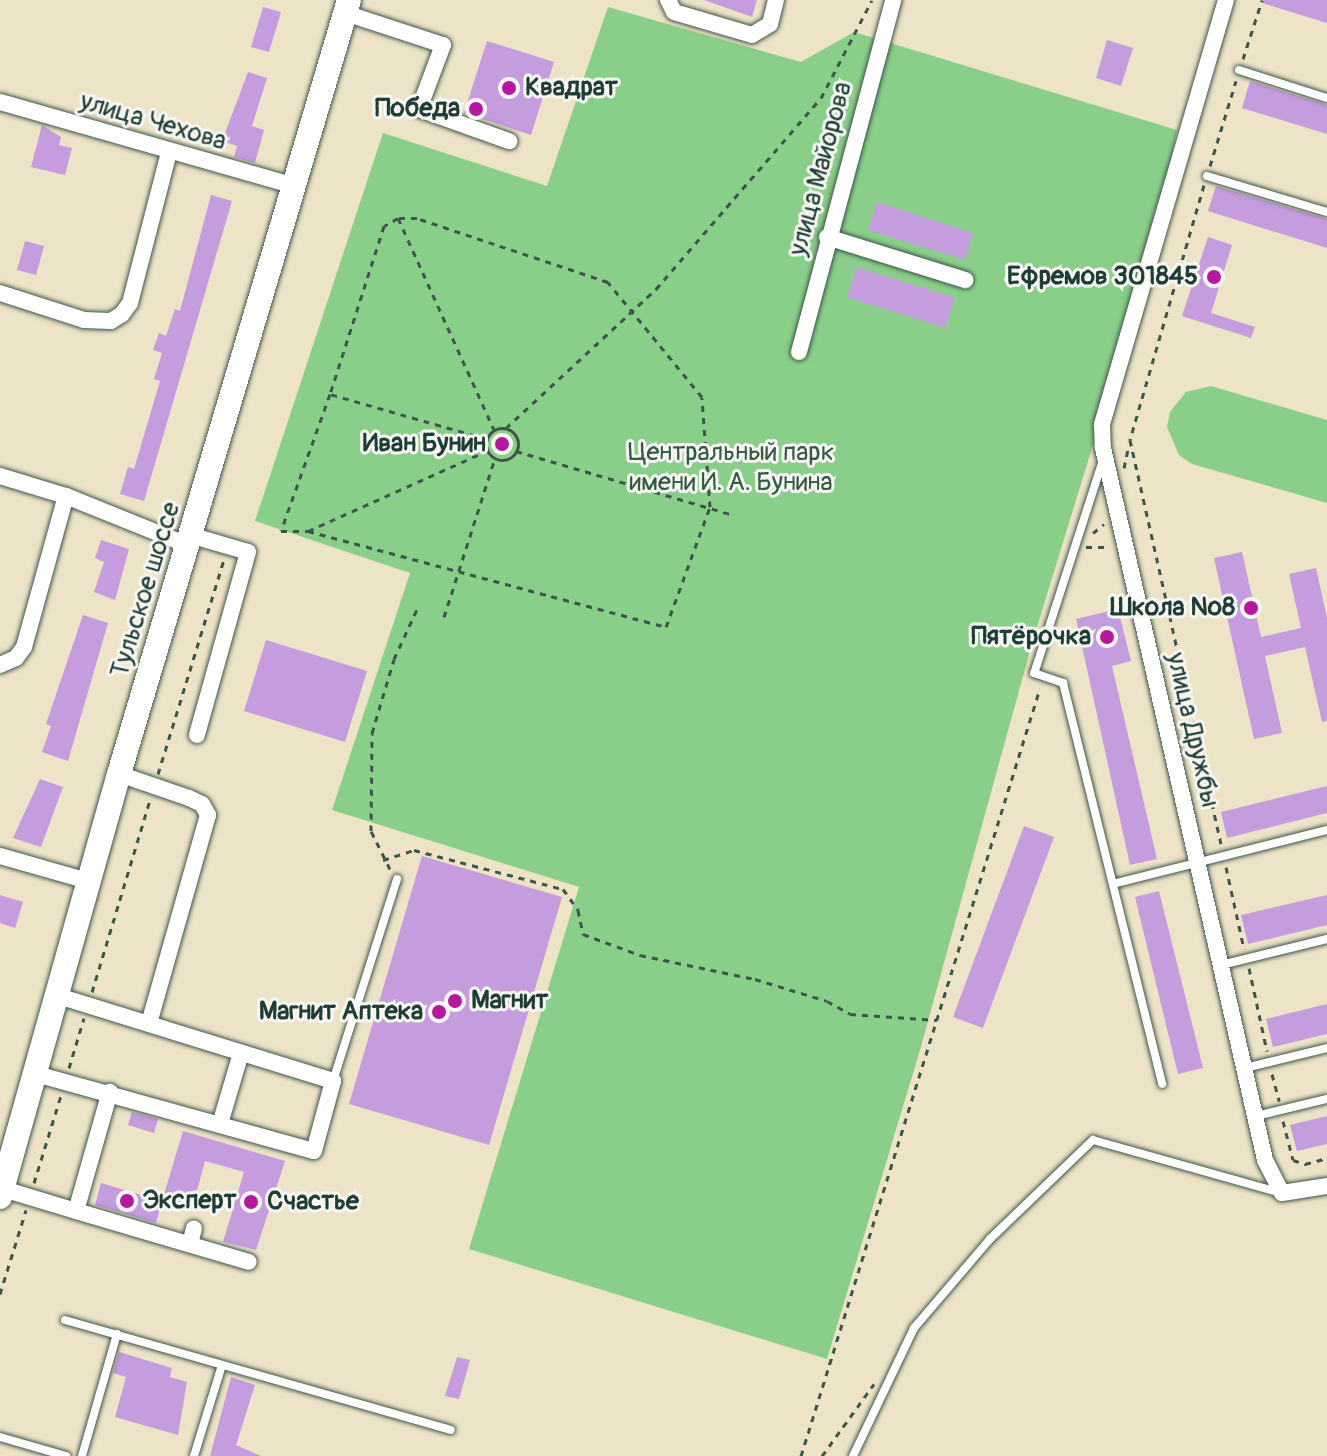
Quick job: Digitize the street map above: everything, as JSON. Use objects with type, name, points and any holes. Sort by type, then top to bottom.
[{"type":"main road","name":"Тульское шоссе","points":[[1,1192],[119,774],[191,541],[347,6]]},
{"type":"street","points":[[668,0],[674,12],[752,35],[770,24],[776,0]]},
{"type":"street","name":"улица Майорова","points":[[799,352],[827,237],[893,0]]},
{"type":"street","name":"улица Дружбы","points":[[1226,0],[1102,425],[1104,457],[1265,1160],[1282,1193]]},
{"type":"street","points":[[347,6],[443,45],[419,109],[509,141]]},
{"type":"street","name":"улица Чехова","points":[[0,102],[294,186]]},
{"type":"street","points":[[0,293],[84,320],[111,321],[122,314],[130,303],[169,152]]},
{"type":"street","points":[[827,237],[965,280]]},
{"type":"street","points":[[0,476],[191,541],[248,552],[197,735]]},
{"type":"street","points":[[0,665],[16,658],[24,647],[66,496]]},
{"type":"street","points":[[119,774],[202,804],[208,815],[149,1024]]},
{"type":"street","points":[[0,856],[88,881]]},
{"type":"street","points":[[36,1074],[110,1092],[314,1151],[333,1081],[58,996]]},
{"type":"street","points":[[220,1124],[241,1053]]},
{"type":"street","points":[[76,1211],[110,1092]]},
{"type":"street","points":[[1282,1193],[1327,1186]]},
{"type":"street","points":[[1,1192],[192,1236],[249,1262]]},
{"type":"lane","points":[[1239,70],[1327,98]]},
{"type":"lane","points":[[1207,176],[1327,212]]},
{"type":"lane","points":[[1104,457],[1034,673],[1063,683],[1162,1084]]},
{"type":"lane","points":[[1113,884],[1327,830]]},
{"type":"lane","points":[[333,1081],[397,879]]},
{"type":"lane","points":[[1220,965],[1327,939]]},
{"type":"lane","points":[[1245,1068],[1327,1048]]},
{"type":"lane","points":[[1255,1116],[1327,1099]]},
{"type":"lane","points":[[853,1456],[914,1328],[990,1239],[1093,1140],[1282,1193]]},
{"type":"lane","points":[[65,1320],[451,1430]]},
{"type":"lane","points":[[82,1456],[117,1334]]},
{"type":"lane","points":[[194,1456],[222,1365]]},
{"type":"lane","points":[[0,1437],[66,1456]]},
{"type":"path","points":[[506,428],[516,437],[516,451],[507,459],[495,458],[487,451],[487,439],[494,430],[506,428],[656,289],[821,98],[872,0]]},
{"type":"path","points":[[1262,0],[1130,440],[1293,1160],[1327,1158]]},
{"type":"path","points":[[398,218],[494,430]]},
{"type":"path","points":[[398,218],[417,218],[608,282],[702,397],[710,507],[675,613],[666,627],[308,531],[281,531],[330,394],[384,226],[398,218]]},
{"type":"path","points":[[330,394],[487,439]]},
{"type":"path","points":[[308,531],[487,451]]},
{"type":"path","points":[[516,451],[734,515]]},
{"type":"path","points":[[444,617],[495,458]]},
{"type":"path","points":[[0,1294],[227,547]]},
{"type":"path","points":[[1082,562],[1087,547]]},
{"type":"path","points":[[397,879],[383,860],[371,831],[372,733],[394,659],[418,607]]},
{"type":"path","points":[[801,1456],[1043,676]]},
{"type":"path","points":[[383,860],[414,850],[563,889],[578,910],[583,934],[640,955],[755,979],[850,1014],[938,1020]]},
{"type":"path","points":[[822,1456],[877,1379]]},
{"type":"green space","name":"Центральный парк имени И. А. Бунина","points":[[608,7],[801,62],[854,32],[1177,130],[1152,253],[1033,640],[920,1050],[827,1359],[469,1249],[579,887],[332,810],[410,573],[255,521],[383,133],[547,186]]},
{"type":"green space","points":[[1211,386],[1327,420],[1327,503],[1192,464],[1179,455],[1167,427],[1170,412],[1186,392]]},
{"type":"building","points":[[704,0],[757,0],[752,17]]},
{"type":"building","points":[[1263,0],[1327,0],[1327,23],[1262,3]]},
{"type":"building","points":[[263,7],[281,12],[269,52],[251,47]]},
{"type":"building","points":[[1107,40],[1133,48],[1121,86],[1096,78]]},
{"type":"building","name":"Квадрат","points":[[487,41],[554,62],[531,135],[464,113]]},
{"type":"building","points":[[248,72],[267,78],[252,126],[264,130],[255,163],[234,157],[237,146],[222,141]]},
{"type":"building","points":[[1250,81],[1327,105],[1327,134],[1242,108]]},
{"type":"building","points":[[42,125],[61,137],[59,145],[72,148],[65,175],[31,167]]},
{"type":"building","points":[[1216,186],[1327,219],[1327,248],[1208,211]]},
{"type":"building","points":[[211,195],[232,201],[144,501],[120,494],[128,467],[134,469],[160,381],[154,379],[162,353],[153,350],[159,333],[166,336],[175,309],[180,311]]},
{"type":"building","points":[[877,202],[973,233],[965,260],[868,230]]},
{"type":"building","points":[[1208,237],[1232,245],[1211,313],[1255,327],[1251,338],[1182,316]]},
{"type":"building","points":[[25,241],[44,246],[36,275],[17,270]]},
{"type":"building","points":[[857,267],[955,298],[945,328],[847,297]]},
{"type":"building","points":[[101,540],[129,549],[115,600],[94,592],[104,562],[95,558]]},
{"type":"building","points":[[1242,552],[1261,637],[1301,628],[1289,574],[1316,568],[1327,618],[1327,721],[1322,722],[1305,647],[1265,656],[1282,733],[1254,739],[1214,558]]},
{"type":"building","points":[[1118,609],[1131,661],[1112,666],[1157,859],[1130,865],[1076,619]]},
{"type":"building","points":[[83,615],[108,623],[68,761],[42,752],[51,726],[46,724]]},
{"type":"building","points":[[266,640],[367,671],[345,742],[244,711]]},
{"type":"building","points":[[40,779],[63,787],[41,847],[13,838]]},
{"type":"building","points":[[1327,786],[1327,813],[1227,838],[1221,812]]},
{"type":"building","points":[[1024,826],[1054,837],[983,1028],[953,1017]]},
{"type":"building","name":"Магнит","points":[[422,856],[562,897],[489,1145],[349,1104]]},
{"type":"building","points":[[1159,891],[1203,1068],[1178,1074],[1135,897]]},
{"type":"building","points":[[0,895],[23,902],[15,928],[0,923]]},
{"type":"building","points":[[1327,895],[1327,925],[1248,944],[1241,915]]},
{"type":"building","points":[[1327,1004],[1327,1034],[1273,1047],[1266,1019]]},
{"type":"building","points":[[132,1112],[158,1119],[154,1133],[128,1125]]},
{"type":"building","points":[[1327,1116],[1327,1144],[1297,1151],[1290,1125]]},
{"type":"building","points":[[183,1131],[285,1161],[256,1250],[223,1242],[244,1172],[205,1161],[192,1209],[162,1201]]},
{"type":"building","points":[[101,1183],[162,1201],[156,1223],[95,1205]]},
{"type":"building","points":[[119,1352],[172,1368],[170,1377],[187,1382],[178,1435],[115,1417],[126,1377],[113,1373]]},
{"type":"building","points":[[457,1357],[470,1360],[459,1399],[445,1396]]},
{"type":"building","points":[[231,1377],[255,1385],[236,1445],[261,1456],[210,1456]]},
{"type":"place","name":"Квадрат","points":[[509,88]]},
{"type":"place","name":"Победа","points":[[476,109]]},
{"type":"place","name":"Ефремов 301845","points":[[1214,277]]},
{"type":"place","name":"Иван Бунин","points":[[502,444]]},
{"type":"place","name":"Школа №8","points":[[1251,608]]},
{"type":"place","name":"Пятёрочка","points":[[1107,637]]},
{"type":"place","name":"Магнит","points":[[455,1001]]},
{"type":"place","name":"Магнит Аптека","points":[[439,1012]]},
{"type":"place","name":"Эксперт","points":[[127,1201]]},
{"type":"place","name":"Счастье","points":[[251,1202]]}]
